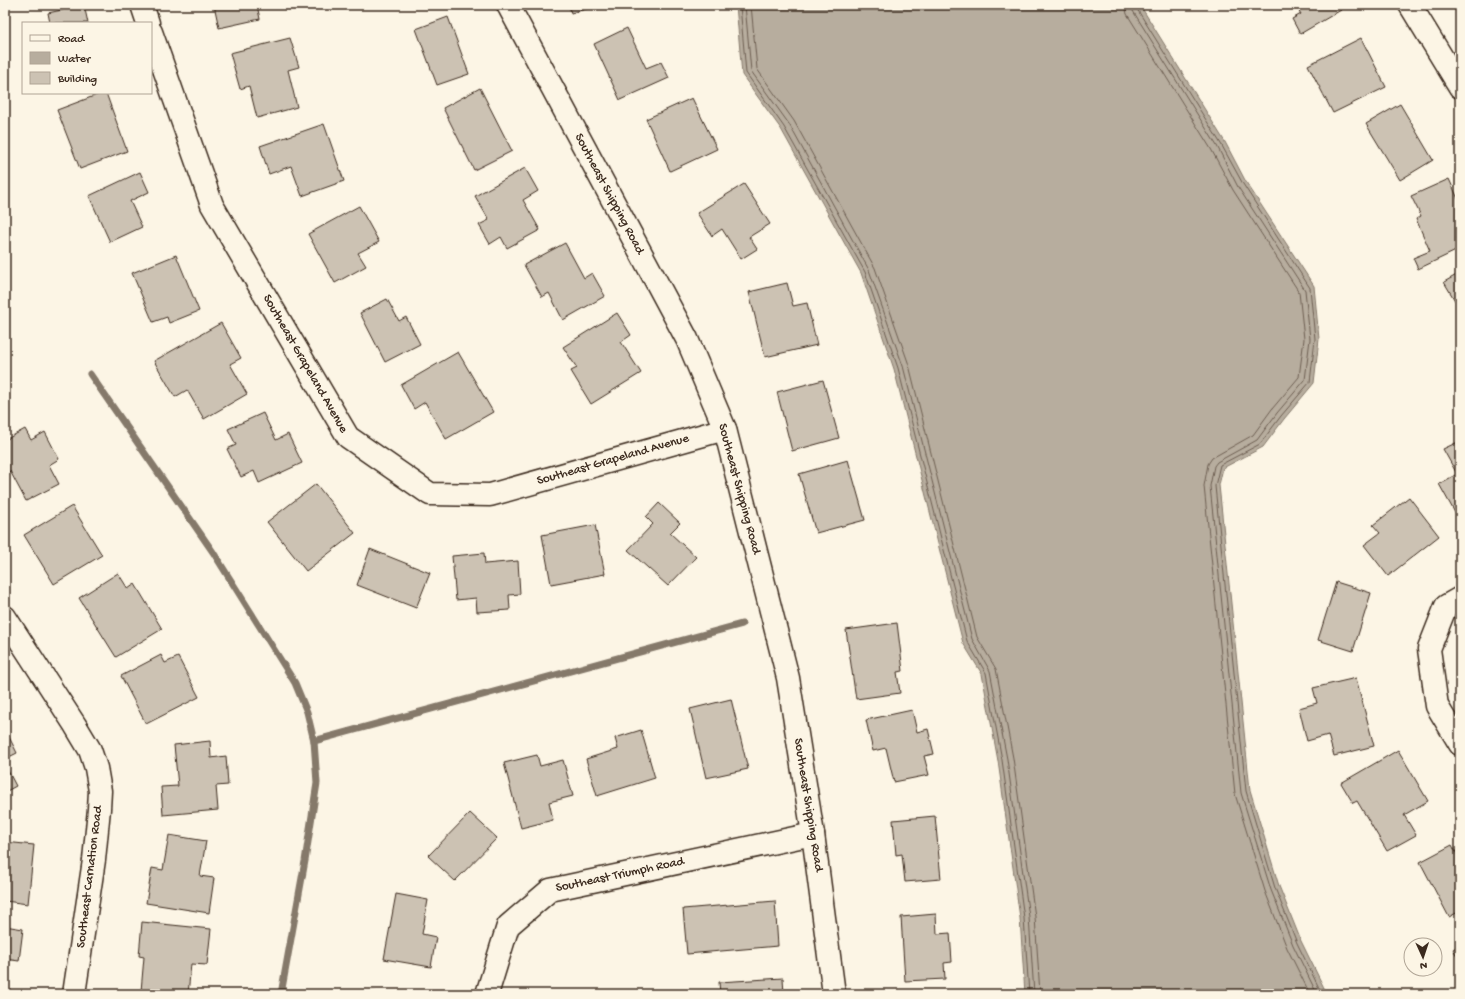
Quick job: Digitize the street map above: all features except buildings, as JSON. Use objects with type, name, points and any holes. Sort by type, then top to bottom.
[{"type":"street","points":[[142,5],[148,22]]},
{"type":"street","name":"Southeast Shipping Road","points":[[508,5],[687,339],[725,429],[788,678],[813,834],[834,994]]},
{"type":"street","points":[[1410,5],[1460,87]]},
{"type":"street","name":"Southeast Grapeland Avenue","points":[[152,35],[212,205],[348,437],[430,494],[490,494],[725,429]]},
{"type":"street","points":[[1460,598],[1446,606],[1429,649],[1437,706],[1460,744]]},
{"type":"street","name":"Southeast Carnation Road","points":[[5,617],[75,725],[90,750],[96,768],[100,791],[100,808],[94,860],[74,994]]},
{"type":"street","name":"Southeast Triumph Road","points":[[487,994],[508,926],[550,890],[813,834]]},
{"type":"water","points":[[736,5],[1140,5],[1225,142],[1246,182],[1314,286],[1319,339],[1314,383],[1263,447],[1223,468],[1219,485],[1250,790],[1279,886],[1301,941],[1327,994],[1025,994],[1020,918],[998,761],[982,674],[963,643],[894,369],[861,273],[781,129],[742,75]]},
{"type":"waterway","points":[[90,374],[213,552],[295,683],[307,712],[314,741],[317,783],[305,861],[281,994]]},
{"type":"waterway","points":[[314,741],[742,624]]}]
